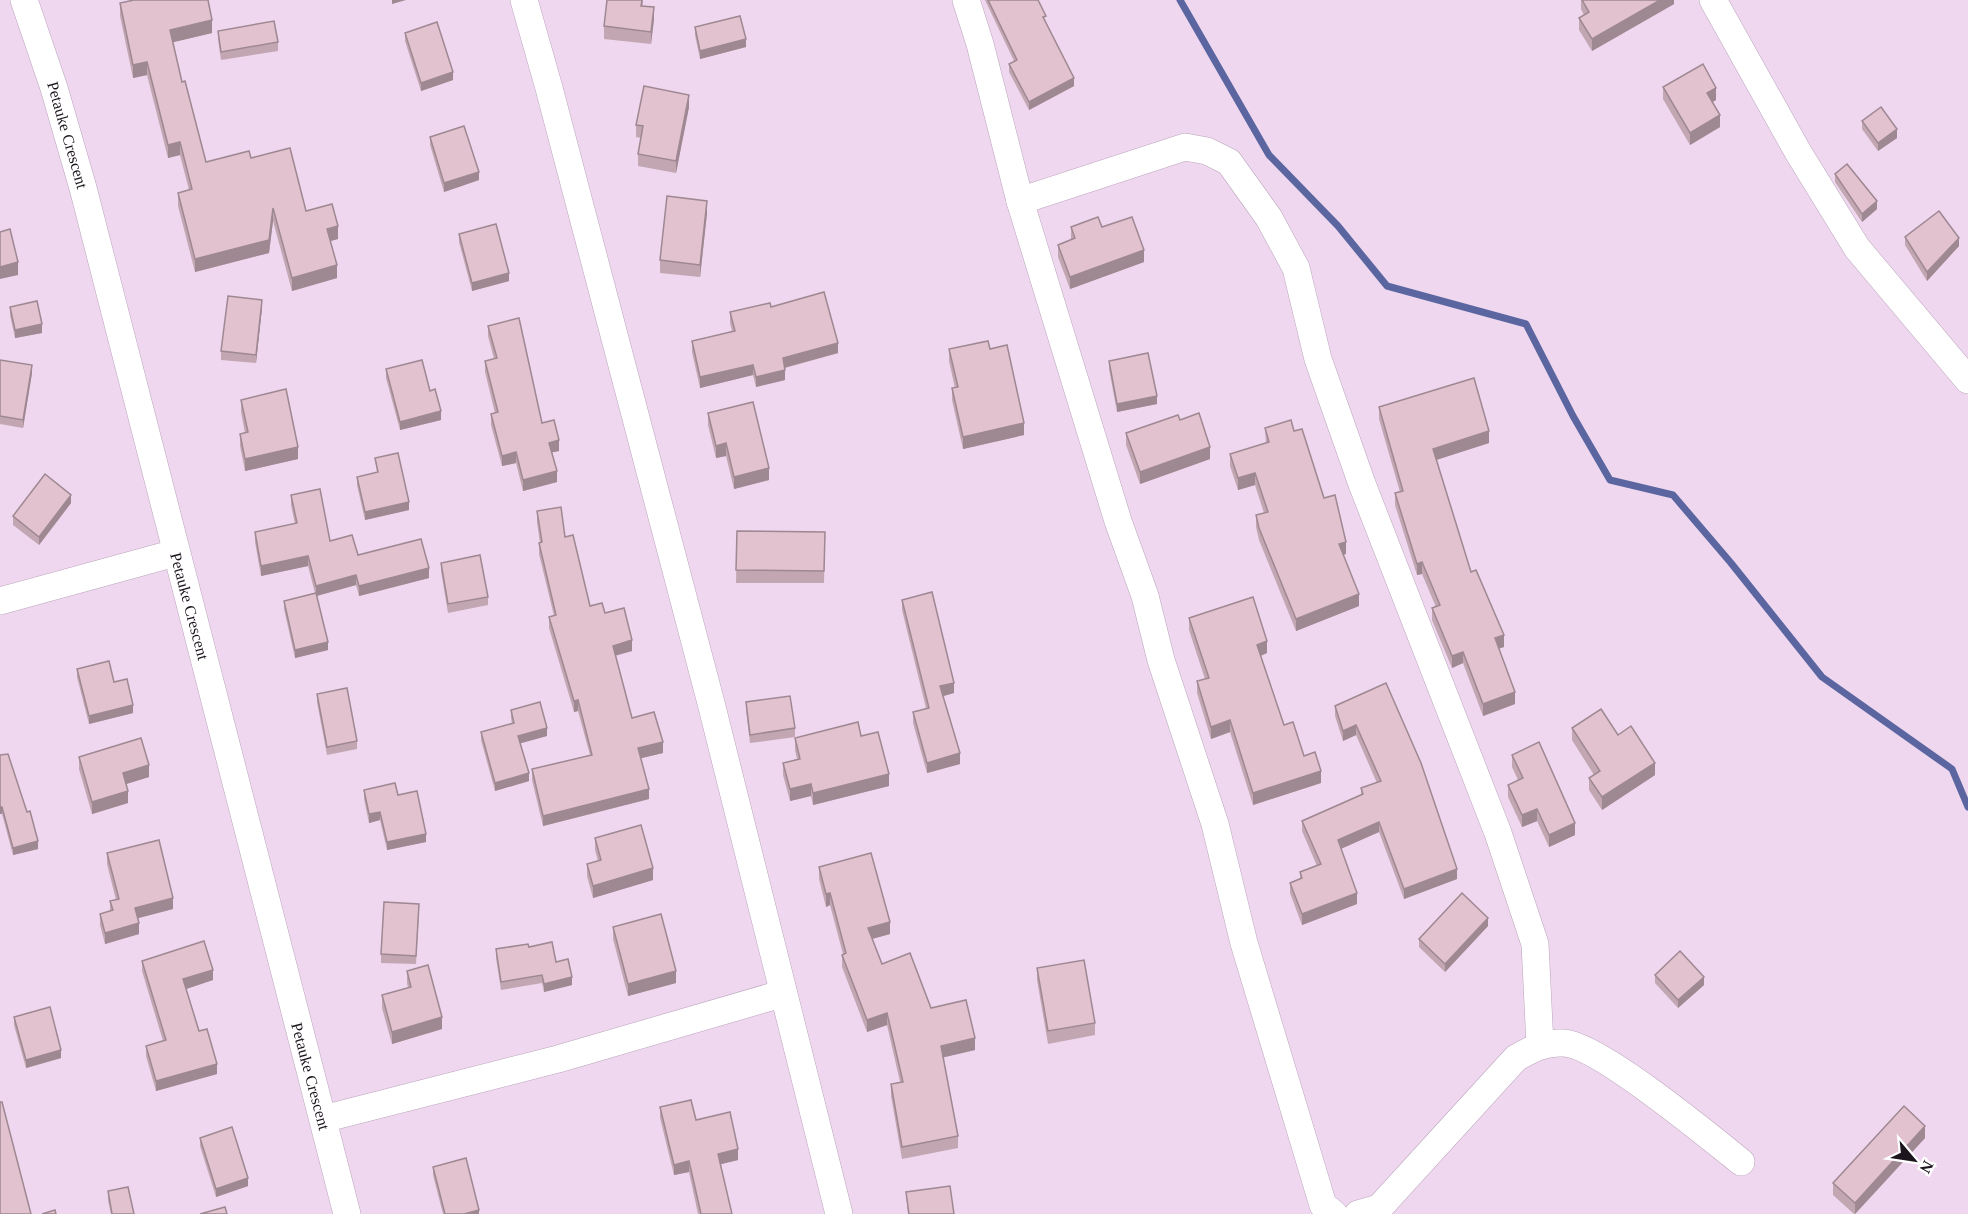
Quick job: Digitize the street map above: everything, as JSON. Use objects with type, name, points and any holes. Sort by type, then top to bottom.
[{"type":"street","name":"Petauke Crescent","points":[[24,0],[54,88],[83,188],[175,553],[236,776],[270,920],[347,1214]]},
{"type":"street","points":[[524,0],[549,88],[658,512],[711,703],[782,994],[839,1214]]},
{"type":"street","points":[[966,0],[980,44],[1020,201],[1118,521],[1145,596],[1161,660],[1215,824],[1244,943],[1276,1055],[1323,1205],[1334,1214]]},
{"type":"street","points":[[1713,0],[1809,171],[1857,248],[1968,380]]},
{"type":"street","points":[[1020,201],[1185,147],[1207,151],[1229,162],[1269,218],[1296,268],[1318,359],[1362,484],[1498,833],[1535,944],[1540,1045]]},
{"type":"street","points":[[0,601],[175,553]]},
{"type":"street","points":[[323,1119],[558,1059],[782,994]]},
{"type":"street","points":[[1358,1214],[1379,1208],[1516,1058],[1540,1045],[1566,1042],[1605,1061],[1673,1108],[1741,1162]]},
{"type":"building","points":[[134,0],[208,0],[212,20],[170,30],[182,82],[185,81],[206,162],[249,151],[251,158],[290,148],[306,211],[332,204],[338,226],[327,229],[337,265],[292,278],[273,208],[269,240],[195,259],[178,193],[192,189],[180,142],[168,145],[147,62],[133,65],[120,3]]},
{"type":"building","points":[[607,0],[642,0],[641,6],[654,7],[651,32],[604,26]]},
{"type":"building","points":[[988,0],[1038,0],[1046,16],[1043,17],[1074,78],[1029,102],[1009,64],[1017,60]]},
{"type":"building","points":[[1582,0],[1660,0],[1592,39],[1579,18],[1589,12]]},
{"type":"building","points":[[740,16],[746,39],[700,51],[695,27]]},
{"type":"building","points":[[274,21],[278,42],[221,52],[218,31]]},
{"type":"building","points":[[437,22],[453,72],[421,83],[405,33]]},
{"type":"building","points":[[1703,64],[1716,88],[1707,93],[1720,115],[1690,133],[1663,87]]},
{"type":"building","points":[[644,86],[689,95],[676,161],[638,154],[643,126],[636,125]]},
{"type":"building","points":[[1881,107],[1897,129],[1878,143],[1862,121]]},
{"type":"building","points":[[464,126],[479,172],[444,183],[430,137]]},
{"type":"building","points":[[1847,164],[1877,201],[1862,214],[1835,174]]},
{"type":"building","points":[[667,196],[707,201],[700,265],[660,260]]},
{"type":"building","points":[[1939,211],[1959,238],[1927,272],[1905,237]]},
{"type":"building","points":[[1098,217],[1102,227],[1132,217],[1144,250],[1070,277],[1058,245],[1075,238],[1071,227]]},
{"type":"building","points":[[496,224],[509,273],[472,283],[459,234]]},
{"type":"building","points":[[10,229],[18,262],[0,267],[0,232]]},
{"type":"building","points":[[824,292],[838,343],[783,358],[785,370],[756,377],[753,365],[700,377],[692,341],[735,331],[730,312],[770,303],[771,307]]},
{"type":"building","points":[[228,296],[262,300],[256,355],[221,351]]},
{"type":"building","points":[[37,301],[42,324],[15,330],[10,307]]},
{"type":"building","points":[[519,318],[542,423],[554,420],[559,440],[549,443],[557,471],[523,480],[516,452],[502,456],[491,414],[498,412],[485,361],[497,358],[488,326]]},
{"type":"building","points":[[988,341],[990,349],[1007,345],[1024,423],[963,437],[952,388],[958,387],[949,349]]},
{"type":"building","points":[[1148,353],[1157,396],[1117,404],[1109,361]]},
{"type":"building","points":[[0,360],[32,365],[23,420],[0,416]]},
{"type":"building","points":[[422,360],[430,391],[435,389],[441,411],[400,422],[386,369]]},
{"type":"building","points":[[1474,378],[1489,431],[1433,449],[1471,572],[1476,570],[1504,635],[1495,638],[1515,692],[1483,704],[1463,652],[1452,656],[1432,608],[1440,605],[1422,562],[1417,564],[1395,493],[1403,491],[1379,407]]},
{"type":"building","points":[[286,389],[298,447],[245,459],[240,434],[248,432],[241,400]]},
{"type":"building","points":[[753,402],[769,468],[734,477],[726,443],[716,446],[708,413]]},
{"type":"building","points":[[1199,413],[1210,447],[1140,472],[1126,433],[1178,415],[1180,420]]},
{"type":"building","points":[[1291,420],[1294,431],[1302,429],[1324,498],[1335,495],[1346,542],[1339,544],[1359,594],[1296,619],[1259,528],[1256,515],[1268,512],[1255,473],[1238,478],[1230,454],[1269,442],[1265,428]]},
{"type":"building","points":[[398,453],[409,502],[365,512],[357,477],[378,472],[375,458]]},
{"type":"building","points":[[45,474],[71,495],[39,537],[13,516]]},
{"type":"building","points":[[320,489],[330,541],[352,535],[358,555],[421,539],[429,568],[359,586],[356,575],[316,586],[308,556],[261,566],[255,532],[297,523],[291,495]]},
{"type":"building","points":[[561,507],[565,537],[573,535],[590,606],[602,603],[605,613],[624,608],[632,640],[613,646],[632,718],[654,712],[663,742],[638,748],[649,789],[543,816],[532,769],[592,755],[578,700],[574,701],[549,617],[556,615],[539,543],[542,542],[537,511]]},
{"type":"building","points":[[737,531],[825,532],[824,571],[736,570]]},
{"type":"building","points":[[480,555],[488,597],[448,604],[441,563]]},
{"type":"building","points":[[932,592],[954,683],[940,686],[960,753],[927,763],[913,712],[929,708],[902,600]]},
{"type":"building","points":[[316,593],[328,642],[295,650],[284,601]]},
{"type":"building","points":[[1253,597],[1267,641],[1257,645],[1284,725],[1293,722],[1304,756],[1315,752],[1321,771],[1253,793],[1230,720],[1211,727],[1197,681],[1209,678],[1189,618]]},
{"type":"building","points":[[109,661],[114,682],[127,679],[133,705],[89,716],[77,669]]},
{"type":"building","points":[[1386,683],[1421,763],[1457,869],[1404,889],[1379,822],[1338,840],[1357,893],[1302,914],[1290,883],[1302,878],[1300,872],[1321,864],[1302,821],[1363,794],[1361,788],[1381,781],[1356,725],[1343,731],[1335,706]]},
{"type":"building","points":[[347,688],[357,741],[327,747],[317,694]]},
{"type":"building","points":[[790,696],[795,728],[750,735],[746,702]]},
{"type":"building","points":[[540,702],[547,728],[518,736],[529,773],[495,783],[481,732],[514,723],[511,710]]},
{"type":"building","points":[[1601,709],[1618,735],[1631,726],[1655,763],[1602,797],[1589,778],[1600,771],[1572,728]]},
{"type":"building","points":[[858,722],[861,736],[878,732],[889,774],[813,793],[811,784],[790,789],[783,763],[800,759],[795,738]]},
{"type":"building","points":[[141,738],[149,765],[123,773],[128,791],[92,802],[79,757]]},
{"type":"building","points":[[1539,742],[1575,823],[1549,835],[1537,809],[1522,815],[1508,785],[1523,778],[1512,755]]},
{"type":"building","points":[[8,754],[27,812],[30,811],[38,841],[13,848],[2,807],[0,807],[0,755]]},
{"type":"building","points":[[395,783],[398,795],[417,791],[426,834],[387,842],[380,812],[369,814],[364,790]]},
{"type":"building","points":[[641,825],[653,868],[593,886],[587,864],[601,860],[595,838]]},
{"type":"building","points":[[159,840],[173,898],[135,908],[139,923],[105,933],[100,914],[113,910],[110,901],[119,899],[107,853]]},
{"type":"building","points":[[871,853],[890,922],[868,928],[882,964],[910,953],[931,1008],[966,1000],[975,1038],[941,1046],[958,1136],[902,1147],[891,1084],[903,1082],[887,1013],[867,1020],[842,955],[846,953],[830,893],[826,894],[819,867]]},
{"type":"building","points":[[1462,893],[1488,918],[1445,964],[1419,939]]},
{"type":"building","points":[[384,902],[419,904],[416,956],[381,954]]},
{"type":"building","points":[[661,914],[676,971],[628,984],[613,927]]},
{"type":"building","points":[[204,941],[213,970],[183,979],[199,1031],[207,1029],[217,1064],[156,1081],[146,1046],[166,1040],[142,961]]},
{"type":"building","points":[[552,942],[556,962],[568,959],[572,977],[544,984],[542,975],[501,982],[496,949],[528,944],[529,947]]},
{"type":"building","points":[[1680,951],[1704,977],[1678,1000],[1655,975]]},
{"type":"building","points":[[1084,960],[1095,1023],[1048,1031],[1037,968]]},
{"type":"building","points":[[428,965],[442,1017],[392,1032],[382,995],[411,987],[407,971]]},
{"type":"building","points":[[50,1007],[61,1050],[26,1060],[14,1017]]},
{"type":"building","points":[[691,1100],[696,1120],[730,1112],[738,1149],[718,1154],[732,1214],[701,1214],[689,1161],[674,1165],[660,1107]]},
{"type":"building","points":[[0,1102],[2,1102],[31,1214],[0,1214]]},
{"type":"building","points":[[1904,1106],[1925,1126],[1855,1203],[1833,1183]]},
{"type":"building","points":[[232,1127],[248,1178],[216,1189],[200,1138]]},
{"type":"building","points":[[466,1158],[479,1210],[464,1214],[445,1214],[433,1167]]},
{"type":"building","points":[[950,1186],[954,1214],[909,1214],[906,1192]]},
{"type":"building","points":[[128,1187],[134,1214],[112,1214],[108,1191]]},
{"type":"building","points":[[225,1207],[227,1214],[200,1214]]},
{"type":"building","points":[[55,1210],[56,1214],[42,1214]]},
{"type":"waterway","points":[[1180,0],[1269,155],[1338,226],[1387,286],[1526,324],[1573,416],[1610,480],[1673,495],[1731,563],[1822,677],[1952,769],[1968,807]]}]
